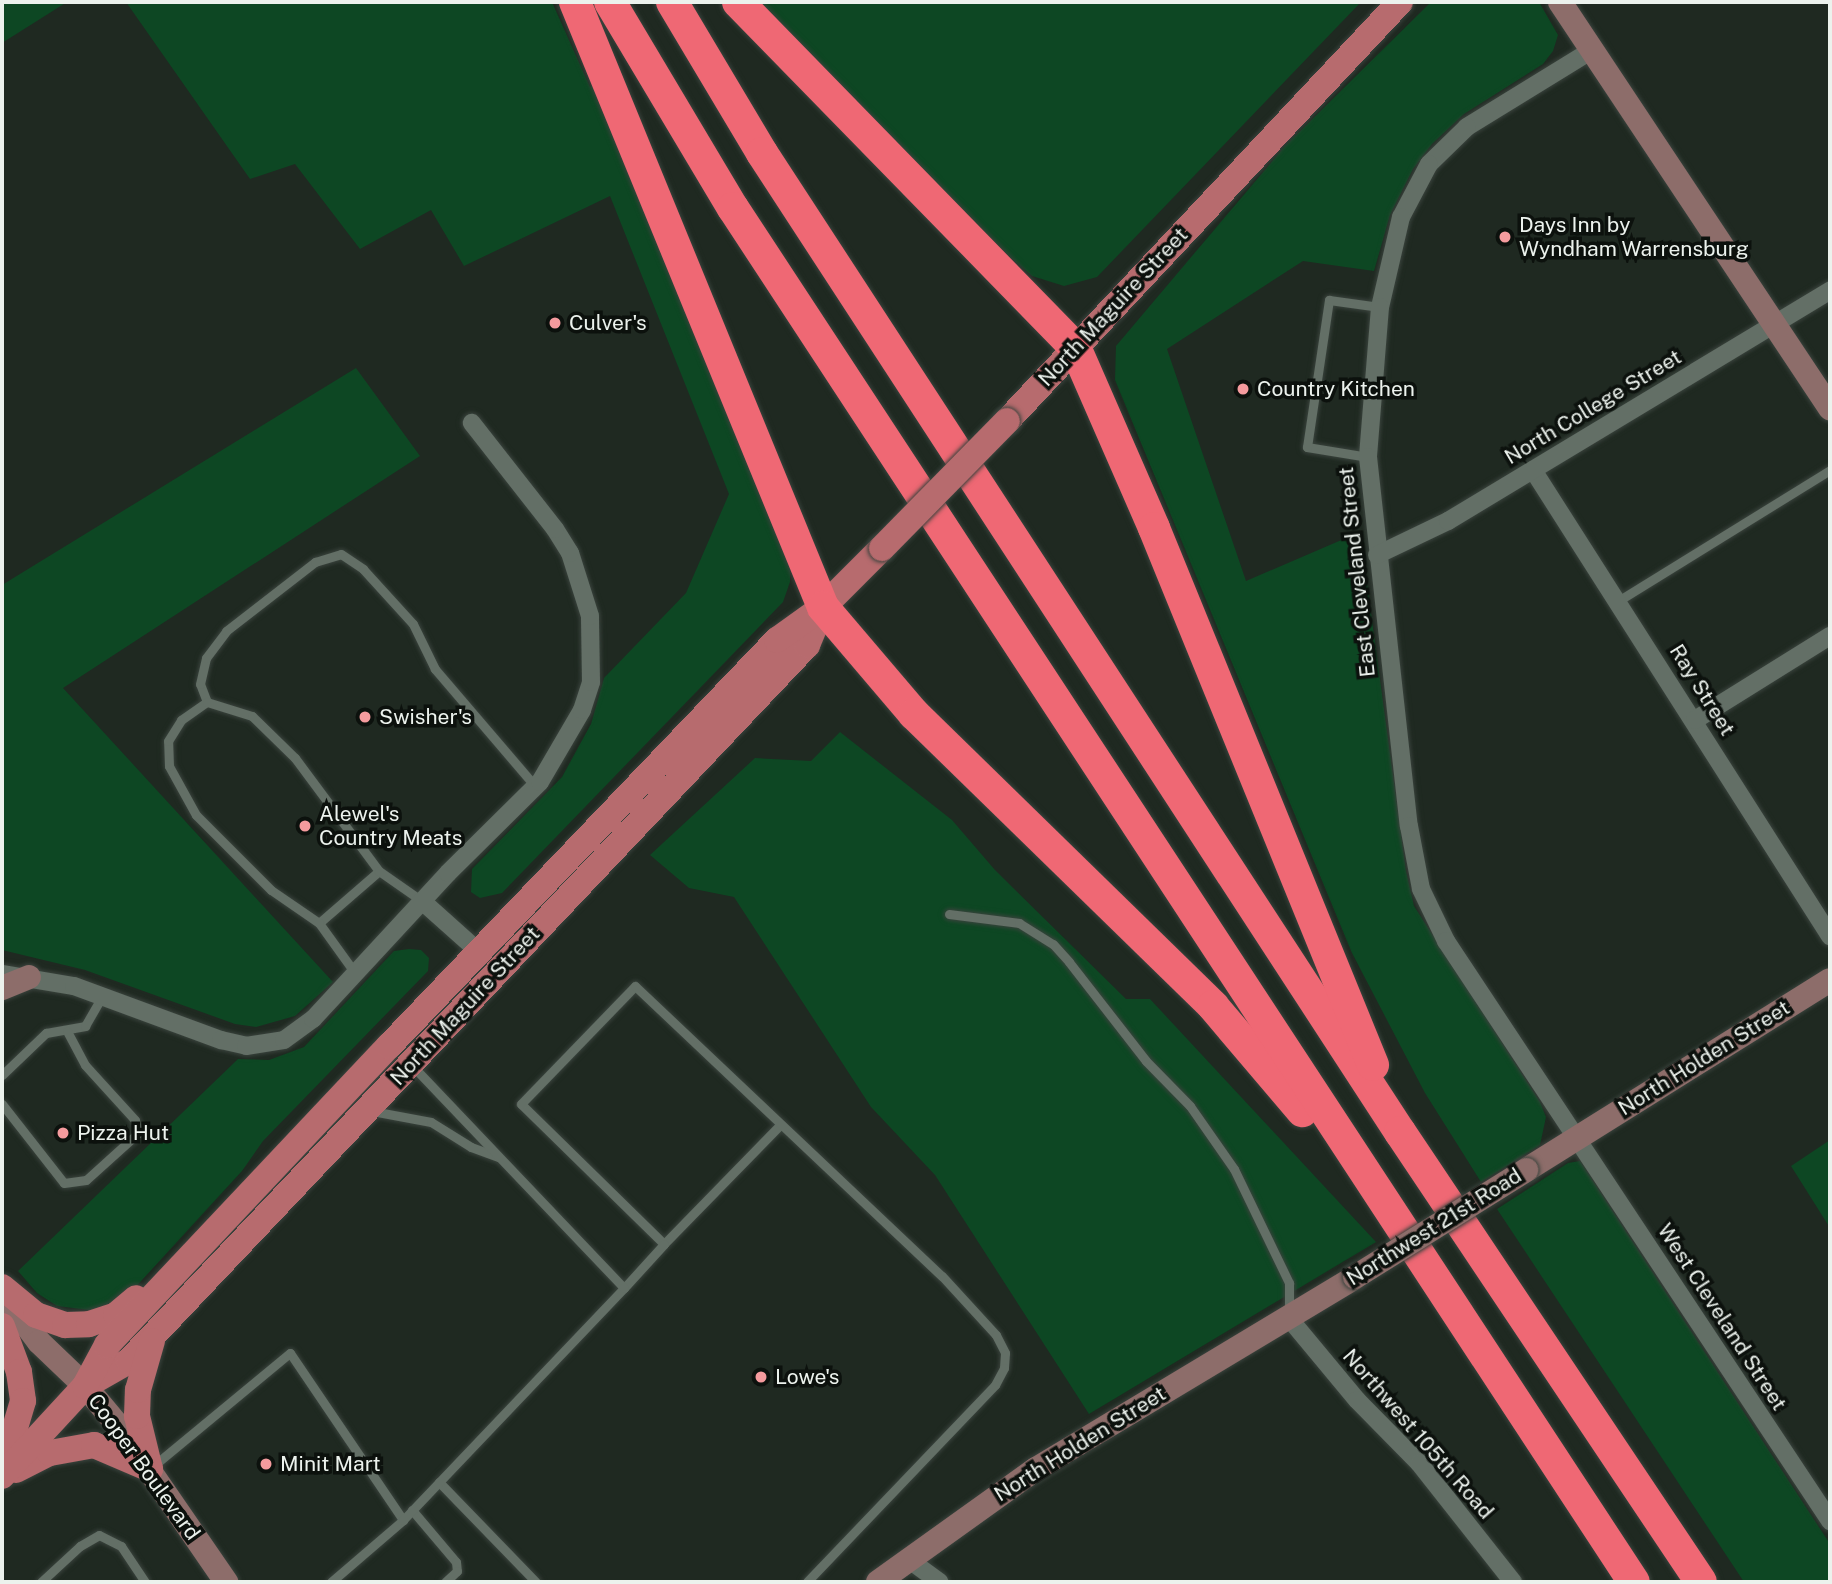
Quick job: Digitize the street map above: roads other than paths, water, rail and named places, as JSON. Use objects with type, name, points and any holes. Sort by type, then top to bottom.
[{"type":"highway","points":[[575,2],[823,607],[914,714],[1213,1006],[1389,1214]]},
{"type":"highway","points":[[610,2],[733,208],[1389,1214],[1634,1582]]},
{"type":"highway","points":[[672,2],[770,164],[1400,1132],[1701,1582]]},
{"type":"highway","points":[[738,2],[1075,347],[1154,528],[1400,1132]]},
{"type":"main road","name":"North Maguire Street","points":[[2,1475],[85,1386],[107,1345],[178,1269],[777,640],[823,607],[1007,421],[1400,2]]},
{"type":"main road","points":[[1560,2],[1830,409]]},
{"type":"main road","name":"North Maguire Street","points":[[85,1386],[129,1361],[155,1334],[807,645],[823,607]]},
{"type":"main road","points":[[2,988],[29,976]]},
{"type":"main road","name":"North Holden Street","points":[[1579,1137],[1830,980]]},
{"type":"main road","name":"Northwest 21st Road","points":[[1289,1317],[1579,1137]]},
{"type":"main road","points":[[2,1287],[36,1315],[65,1325],[89,1324],[116,1315],[178,1269]]},
{"type":"main road","name":"Cooper Boulevard","points":[[2,1293],[39,1342],[85,1386],[150,1469],[226,1582]]},
{"type":"main road","name":"North Holden Street","points":[[878,1582],[1036,1469],[1289,1317]]},
{"type":"main road","points":[[2,1326],[19,1372],[23,1401],[2,1475]]},
{"type":"main road","points":[[150,1469],[137,1416],[144,1365],[155,1334]]},
{"type":"main road","points":[[2,1475],[50,1453],[94,1445],[150,1469]]},
{"type":"street","name":"East Cleveland Street","points":[[1579,1137],[1446,941],[1425,900],[1409,826],[1368,457],[1380,307],[1401,218],[1429,164],[1467,127],[1592,50]]},
{"type":"street","name":"North College Street","points":[[1377,555],[1438,527],[1830,291]]},
{"type":"street","points":[[2,974],[29,976],[102,997],[221,1041],[267,1045],[284,1040],[313,1019],[422,901],[554,765],[582,710],[591,682],[590,616],[569,553],[555,529],[472,423]]},
{"type":"street","name":"Ray Street","points":[[1532,470],[1695,720],[1830,936]]},
{"type":"street","points":[[1695,720],[1830,636]]},
{"type":"street","points":[[422,901],[479,952]]},
{"type":"street","name":"West Cleveland Street","points":[[1579,1137],[1830,1521]]},
{"type":"street","name":"Northwest 105th Road","points":[[1289,1317],[1357,1400],[1419,1463],[1513,1582]]},
{"type":"street","points":[[908,1559],[919,1582]]},
{"type":"street","points":[[908,1559],[940,1582]]},
{"type":"lane","points":[[1368,457],[1307,447],[1329,300],[1380,307]]},
{"type":"lane","points":[[1618,601],[1830,470]]},
{"type":"lane","points":[[422,901],[379,871],[295,758],[251,716],[208,702],[200,684],[206,658],[226,631],[315,562],[341,554],[363,569],[413,624],[435,669],[535,786]]},
{"type":"lane","points":[[208,702],[181,720],[168,741],[169,766],[196,816],[271,890],[319,923],[355,973]]},
{"type":"lane","points":[[319,923],[379,871]]},
{"type":"lane","points":[[949,914],[1019,923],[1053,944],[1069,962],[1146,1062],[1190,1106],[1234,1169],[1289,1283],[1289,1317]]},
{"type":"lane","points":[[664,1244],[521,1104],[635,986],[779,1126],[942,1276],[996,1335],[1005,1353],[1004,1368],[975,1410],[807,1582]]},
{"type":"lane","points":[[2,1075],[46,1033],[85,1026],[102,997]]},
{"type":"lane","points":[[2,1104],[64,1183],[86,1180],[138,1133],[135,1120],[85,1065],[67,1031]]},
{"type":"lane","points":[[411,1063],[624,1288]]},
{"type":"lane","points":[[366,1111],[431,1122],[471,1147],[500,1157]]},
{"type":"lane","points":[[331,1582],[403,1520],[779,1126]]},
{"type":"lane","points":[[150,1469],[290,1353],[403,1520]]},
{"type":"lane","points":[[439,1482],[536,1582]]},
{"type":"lane","points":[[412,1510],[456,1562],[457,1571],[445,1582]]},
{"type":"lane","points":[[41,1582],[80,1546],[99,1535],[121,1546],[145,1582]]},
{"type":"place","name":"Days Inn by Wyndham Warrensburg","points":[[1505,237]]},
{"type":"place","name":"Culver's","points":[[555,323]]},
{"type":"place","name":"Country Kitchen","points":[[1243,389]]},
{"type":"place","name":"Swisher's","points":[[365,717]]},
{"type":"place","name":"Alewel's Country Meats","points":[[305,826]]},
{"type":"place","name":"Pizza Hut","points":[[63,1133]]},
{"type":"place","name":"Lowe's","points":[[761,1377]]},
{"type":"place","name":"Minit Mart","points":[[266,1464]]}]
